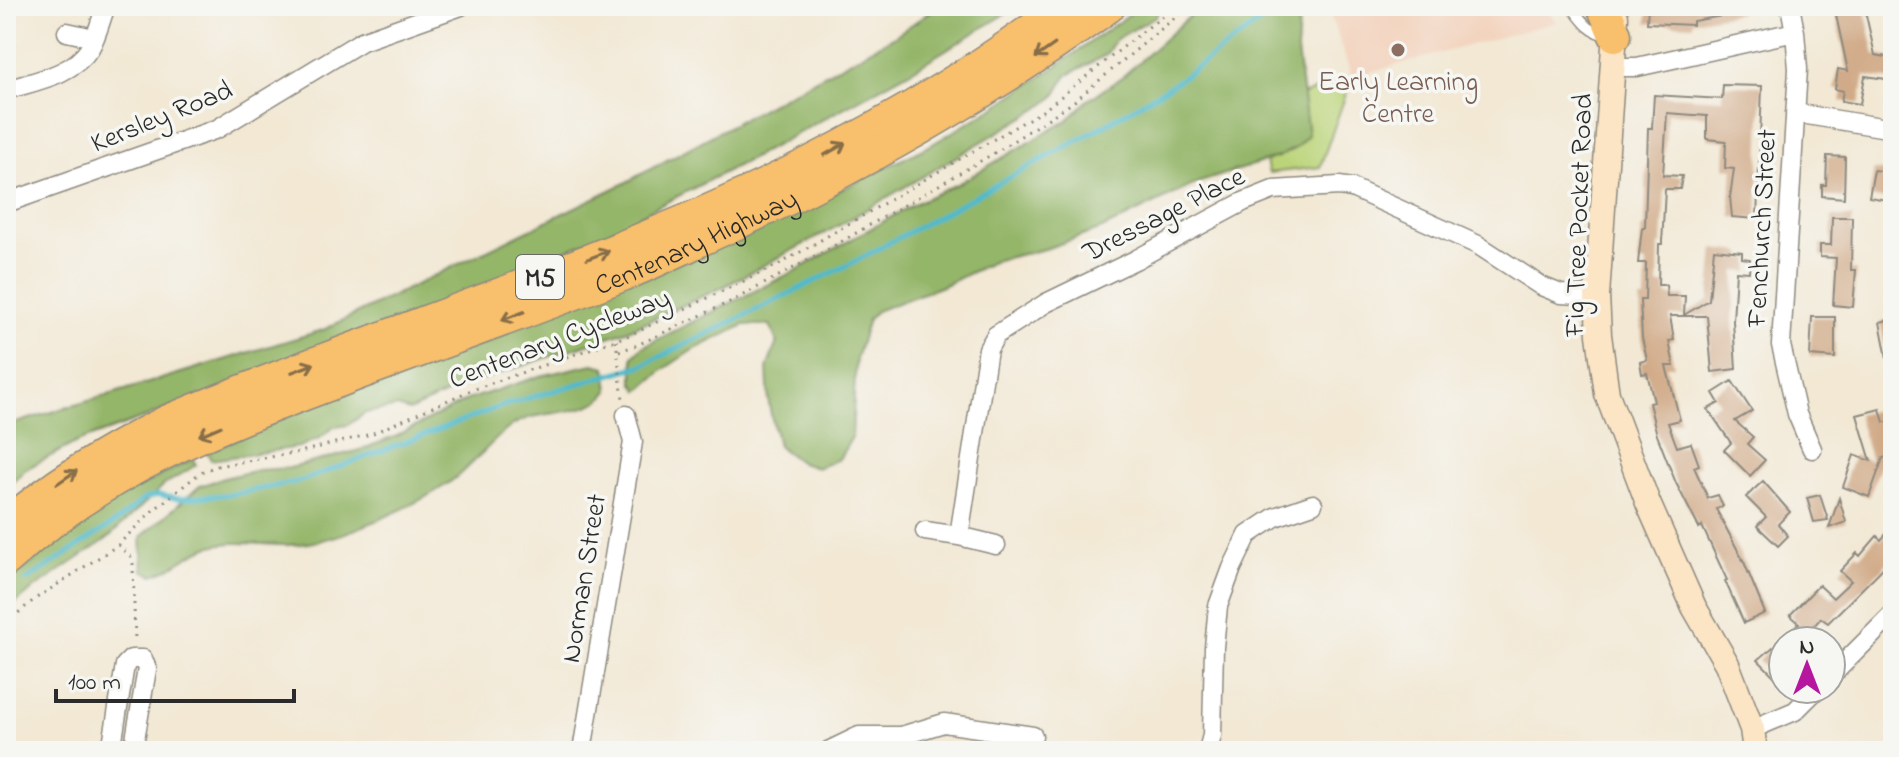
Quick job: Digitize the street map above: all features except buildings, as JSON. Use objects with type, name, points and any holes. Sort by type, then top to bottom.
[{"type":"highway","name":"Centenary Highway","points":[[6,525],[39,496],[75,472],[166,422],[645,237],[762,186],[821,157],[962,75],[1064,6]]},
{"type":"highway","name":"Centenary Highway","points":[[6,560],[86,495],[174,447],[268,408],[633,271],[793,198],[949,114],[1109,6]]},
{"type":"main road","name":"Fig Tree Pocket Road","points":[[1612,16],[1613,67],[1597,296],[1607,394],[1648,503],[1694,607],[1727,664],[1753,740]]},
{"type":"street","points":[[6,90],[59,73],[80,61],[94,38],[106,6]]},
{"type":"street","name":"Kersley Road","points":[[6,203],[217,129],[362,41],[461,6]]},
{"type":"street","name":"Fenchurch Street","points":[[1790,6],[1798,69],[1781,345],[1797,414],[1812,449]]},
{"type":"street","points":[[67,32],[94,38]]},
{"type":"street","points":[[1613,67],[1637,67],[1795,32]]},
{"type":"street","points":[[1795,113],[1893,129]]},
{"type":"street","name":"Dressage Place","points":[[959,536],[988,349],[996,335],[1046,303],[1266,192],[1339,186],[1352,188],[1478,245],[1541,286],[1561,294],[1597,296]]},
{"type":"street","name":"Norman Street","points":[[582,751],[633,442],[626,415]]},
{"type":"street","points":[[1208,751],[1212,735],[1218,606],[1232,568],[1248,535],[1275,517],[1313,504]]},
{"type":"street","points":[[925,531],[996,545]]},
{"type":"street","points":[[1847,660],[1893,614]]},
{"type":"street","points":[[111,751],[125,665],[131,659],[143,659],[147,669],[133,751]]},
{"type":"street","points":[[1753,740],[1801,705]]},
{"type":"street","points":[[828,751],[859,736],[901,736],[944,723],[1033,736]]},
{"type":"lane","name":"Fig Tree Pocket Road","points":[[1571,6],[1596,32],[1612,16]]},
{"type":"path","name":"Centenary Cycleway","points":[[118,545],[174,492],[208,469],[300,452],[371,434],[469,391],[616,340],[672,317],[778,265],[991,143],[1081,83],[1175,6]]},
{"type":"path","points":[[619,351],[732,301],[996,152],[1072,103],[1189,6]]},
{"type":"path","name":"Centenary Cycleway","points":[[616,340],[622,394]]},
{"type":"path","points":[[6,623],[35,599],[118,545],[131,557],[133,564],[133,623],[137,659]]},
{"type":"shaded area","name":"Early Learning Centre","points":[[1327,6],[1544,6],[1556,22],[1352,77]]},
{"type":"green space","points":[[939,6],[1019,6],[909,72],[756,156],[600,236],[308,359],[77,442],[24,470],[6,490],[6,426],[323,330],[623,184],[890,39]]},
{"type":"green space","points":[[1141,6],[1161,6],[1156,16],[1115,40],[1106,55],[1067,75],[1055,96],[1041,107],[840,225],[723,287],[626,331],[468,384],[409,411],[398,407],[365,413],[348,425],[334,427],[320,438],[299,447],[211,460],[207,452],[292,414],[832,194],[929,146],[995,107]]},
{"type":"green space","points":[[1201,6],[1300,6],[1297,51],[1308,135],[1296,148],[1278,157],[1197,183],[1102,229],[1045,249],[997,260],[942,286],[876,311],[868,319],[856,359],[852,437],[839,459],[817,468],[801,463],[778,446],[769,405],[767,368],[777,342],[770,325],[744,325],[691,351],[639,391],[633,382],[633,356],[642,347],[795,271],[1068,120],[1088,100],[1121,78]]},
{"type":"green space","points":[[1352,77],[1320,167],[1269,173],[1258,134],[1271,106]]},
{"type":"green space","points":[[593,364],[606,367],[609,391],[600,400],[589,406],[537,416],[513,425],[454,479],[384,517],[309,543],[218,545],[198,551],[159,573],[152,575],[143,570],[141,537],[200,486],[258,470],[290,468],[360,450],[397,436],[467,400],[540,376]]},
{"type":"green space","points":[[193,459],[196,465],[164,485],[108,538],[6,611],[6,585],[60,540],[92,515]]},
{"type":"waterway","points":[[27,580],[120,519],[144,499],[158,495],[179,499],[233,494],[301,481],[505,405],[643,365],[854,262],[1091,133],[1173,84],[1279,6]]},
{"type":"place","name":"Early Learning Centre","points":[[1398,50]]}]
